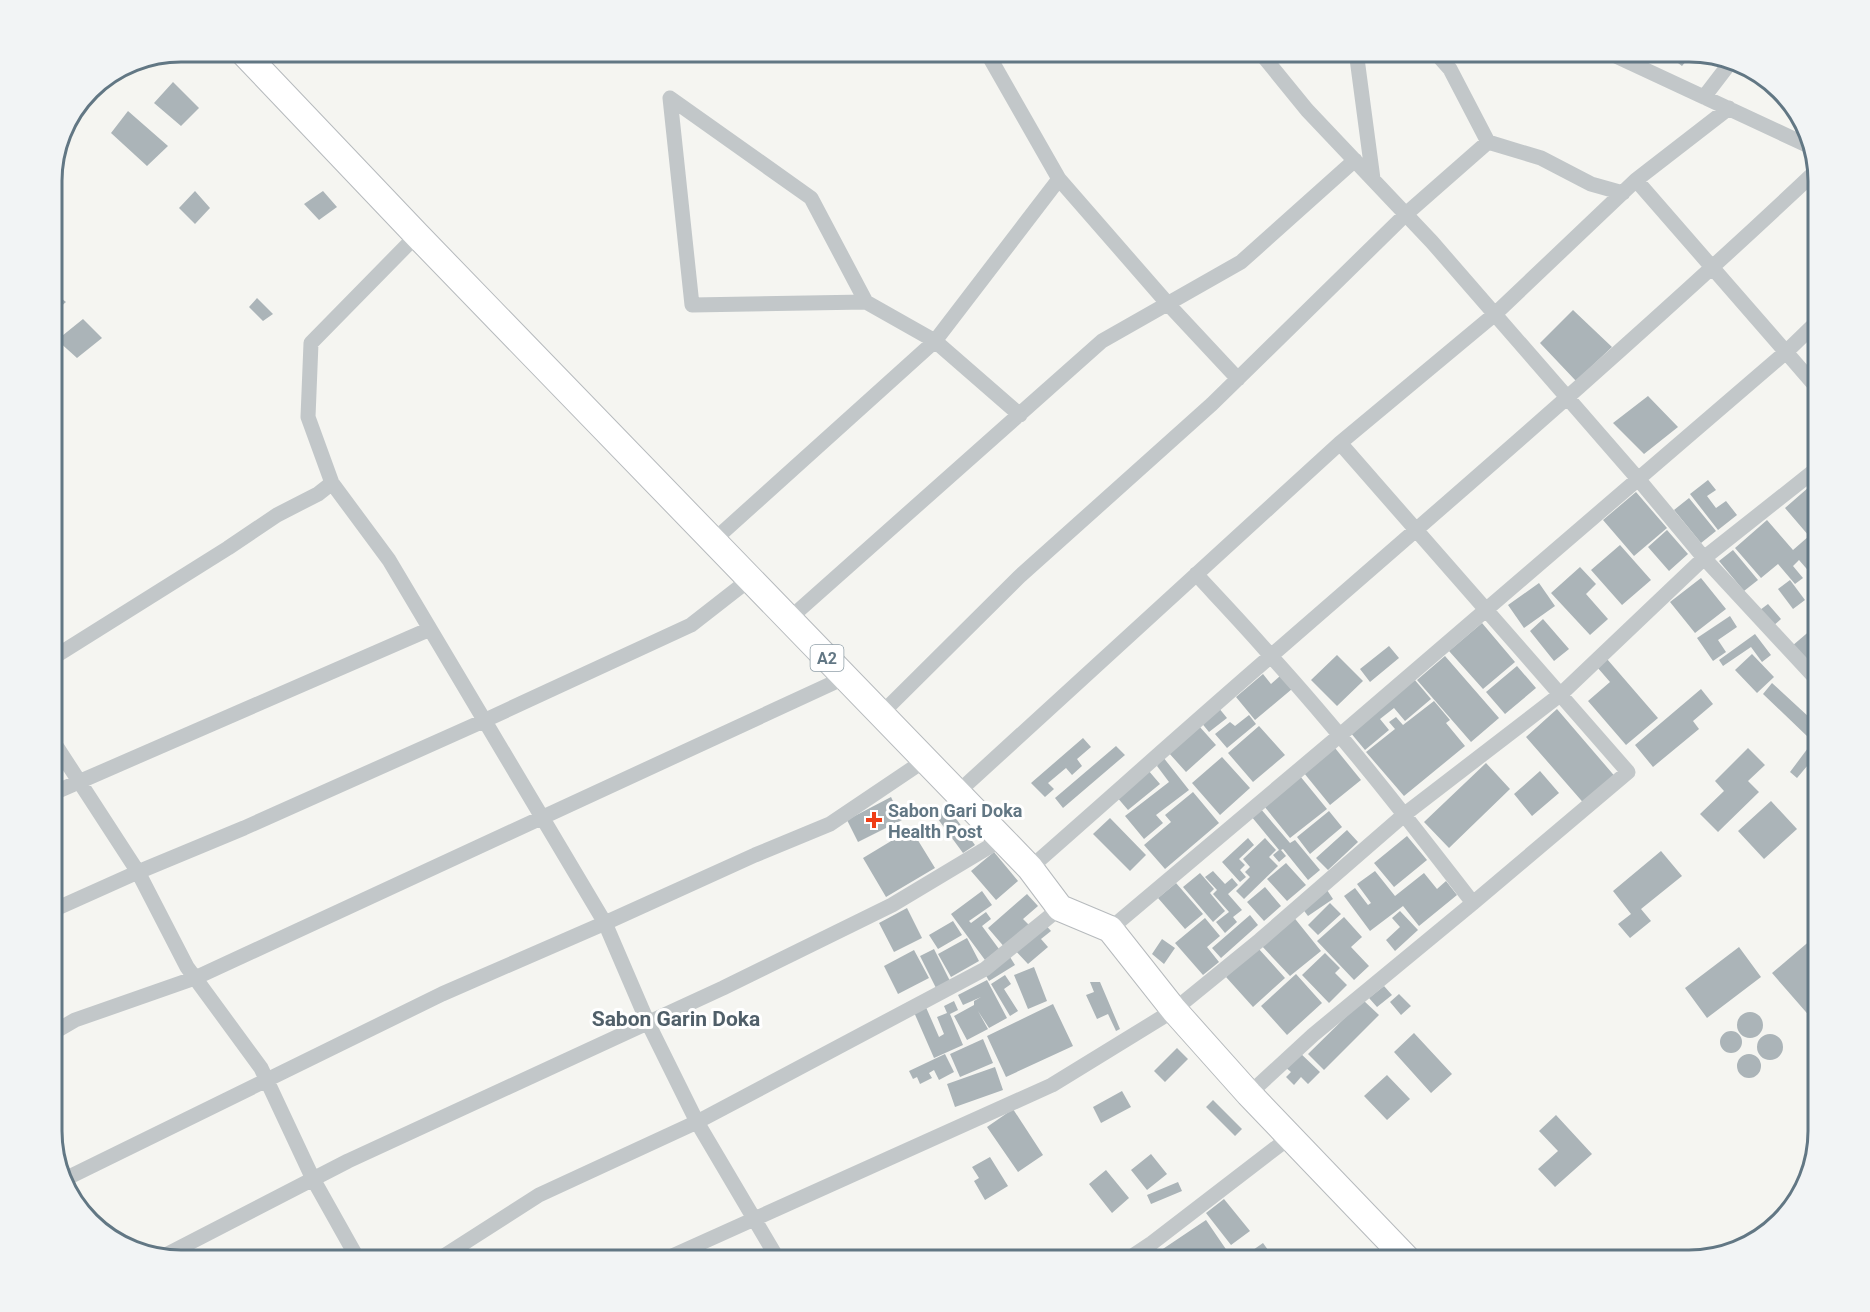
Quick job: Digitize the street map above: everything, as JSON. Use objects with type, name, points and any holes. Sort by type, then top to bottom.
[{"type":"highway","name":"A2","points":[[252,62],[1030,868],[1060,908]]},
{"type":"highway","points":[[1060,908],[1110,928],[1174,1010],[1249,1094],[1398,1250]]},
{"type":"street","points":[[992,62],[1059,179],[1168,304],[1238,379]]},
{"type":"street","points":[[1267,62],[1307,110],[1406,214],[1495,314],[1704,558],[1808,670]]},
{"type":"street","points":[[1357,62],[1372,179]]},
{"type":"street","points":[[1444,62],[1450,69],[1488,142],[1541,158],[1591,184],[1623,193]]},
{"type":"street","points":[[1629,62],[1802,143]]},
{"type":"street","points":[[1704,97],[1726,68]]},
{"type":"street","points":[[866,302],[811,198],[670,98],[692,305],[866,302],[935,341],[1020,415]]},
{"type":"street","points":[[957,793],[1340,443],[1495,314],[1636,180],[1729,108]]},
{"type":"street","points":[[881,714],[1019,577],[1212,404],[1406,214],[1488,142]]},
{"type":"street","points":[[789,620],[1102,341],[1242,262],[1354,160]]},
{"type":"street","points":[[1030,868],[1271,655],[1568,398],[1808,178]]},
{"type":"street","points":[[713,541],[935,341],[1059,179]]},
{"type":"street","points":[[1636,180],[1808,377]]},
{"type":"street","points":[[417,235],[310,342],[308,417],[332,483],[389,560],[605,923],[648,1023],[697,1122],[773,1250]]},
{"type":"street","points":[[1110,928],[1639,480],[1808,331]]},
{"type":"street","points":[[1249,1094],[1313,1035],[1628,772],[1340,443]]},
{"type":"street","points":[[685,1250],[1052,1085],[1174,1010],[1260,940],[1405,814],[1561,694],[1704,558],[1808,475]]},
{"type":"street","points":[[62,652],[277,515],[318,494],[332,483]]},
{"type":"street","points":[[1196,574],[1271,655],[1405,814],[1473,903]]},
{"type":"street","points":[[62,906],[484,721],[691,625],[750,579]]},
{"type":"street","points":[[62,789],[430,629]]},
{"type":"street","points":[[62,1028],[75,1020],[195,978],[846,677]]},
{"type":"street","points":[[62,755],[138,872],[187,967],[261,1068],[313,1179],[353,1250]]},
{"type":"street","points":[[71,1176],[442,994],[830,824],[925,760]]},
{"type":"street","points":[[176,1250],[348,1161],[648,1023],[892,905],[1002,839]]},
{"type":"street","points":[[453,1250],[539,1195],[697,1122],[985,969],[1060,908]]},
{"type":"street","points":[[1142,1250],[1290,1137]]},
{"type":"building","points":[[173,82],[199,108],[181,126],[154,103]]},
{"type":"building","points":[[128,111],[168,146],[147,166],[111,133]]},
{"type":"building","points":[[195,191],[210,208],[195,224],[179,208]]},
{"type":"building","points":[[323,191],[337,207],[319,220],[304,204]]},
{"type":"building","points":[[257,298],[273,314],[263,321],[249,307]]},
{"type":"building","points":[[1573,310],[1612,347],[1576,381],[1540,343]]},
{"type":"building","points":[[83,319],[102,338],[77,358],[62,344],[62,336]]},
{"type":"building","points":[[1648,396],[1678,427],[1644,454],[1613,423]]},
{"type":"building","points":[[1708,480],[1716,490],[1707,496],[1716,508],[1726,501],[1737,515],[1718,530],[1690,494]]},
{"type":"building","points":[[1808,488],[1808,535],[1785,508]]},
{"type":"building","points":[[1636,492],[1667,528],[1634,556],[1603,520]]},
{"type":"building","points":[[1689,498],[1716,531],[1701,543],[1674,510]]},
{"type":"building","points":[[1767,520],[1793,550],[1808,537],[1808,570],[1799,560],[1793,566],[1803,578],[1795,584],[1778,564],[1761,578],[1735,548]]},
{"type":"building","points":[[1667,530],[1688,554],[1669,571],[1648,547]]},
{"type":"building","points":[[1620,545],[1651,580],[1622,605],[1591,570]]},
{"type":"building","points":[[1733,550],[1758,580],[1744,591],[1719,561]]},
{"type":"building","points":[[1580,567],[1596,584],[1586,594],[1608,619],[1590,635],[1551,593]]},
{"type":"building","points":[[1701,578],[1726,609],[1695,633],[1670,602]]},
{"type":"building","points":[[1790,580],[1805,600],[1793,609],[1778,589]]},
{"type":"building","points":[[1539,583],[1555,606],[1524,628],[1508,605]]},
{"type":"building","points":[[1768,604],[1781,619],[1773,626],[1760,610]]},
{"type":"building","points":[[1730,616],[1737,627],[1718,640],[1726,652],[1713,661],[1697,638]]},
{"type":"building","points":[[1543,619],[1569,649],[1554,661],[1530,631]]},
{"type":"building","points":[[1482,623],[1515,662],[1483,689],[1449,651]]},
{"type":"building","points":[[1808,632],[1808,665],[1792,646]]},
{"type":"building","points":[[1755,634],[1771,655],[1762,662],[1751,647],[1723,666],[1719,660]]},
{"type":"building","points":[[1389,646],[1399,658],[1370,682],[1360,669]]},
{"type":"building","points":[[1752,654],[1774,677],[1757,693],[1735,670]]},
{"type":"building","points":[[1337,655],[1363,681],[1337,706],[1311,680]]},
{"type":"building","points":[[1445,656],[1499,718],[1471,742],[1417,680]]},
{"type":"building","points":[[1607,659],[1658,718],[1626,745],[1588,701],[1610,682],[1597,667]]},
{"type":"building","points":[[1517,666],[1536,688],[1505,714],[1486,692]]},
{"type":"building","points":[[1263,674],[1271,684],[1280,676],[1292,689],[1255,720],[1236,697]]},
{"type":"building","points":[[1414,679],[1431,699],[1405,721],[1394,708],[1380,719],[1389,730],[1365,750],[1350,732]]},
{"type":"building","points":[[1772,683],[1808,716],[1808,737],[1763,694]]},
{"type":"building","points":[[1701,689],[1713,704],[1693,721],[1699,729],[1653,767],[1635,745]]},
{"type":"building","points":[[1434,701],[1450,720],[1446,723],[1465,746],[1404,796],[1366,752],[1395,729],[1389,722],[1396,717],[1403,725]]},
{"type":"building","points":[[1218,707],[1227,718],[1209,732],[1200,721]]},
{"type":"building","points":[[1557,709],[1618,780],[1587,807],[1526,737]]},
{"type":"building","points":[[1249,715],[1256,724],[1227,748],[1215,734],[1230,722],[1235,726]]},
{"type":"building","points":[[1199,726],[1216,745],[1186,772],[1168,752]]},
{"type":"building","points":[[1259,726],[1285,755],[1253,782],[1228,753]]},
{"type":"building","points":[[1083,738],[1091,747],[1077,759],[1082,766],[1072,775],[1066,768],[1048,783],[1054,789],[1045,797],[1031,783]]},
{"type":"building","points":[[1116,746],[1125,755],[1063,808],[1055,798]]},
{"type":"building","points":[[1335,748],[1361,780],[1330,805],[1304,773]]},
{"type":"building","points":[[1748,748],[1765,765],[1748,781],[1759,792],[1718,832],[1700,814],[1724,791],[1715,781]]},
{"type":"building","points":[[1808,748],[1808,765],[1797,778],[1790,772]]},
{"type":"building","points":[[1163,757],[1189,790],[1156,815],[1163,823],[1144,839],[1125,816],[1169,782],[1157,766]]},
{"type":"building","points":[[1222,757],[1250,788],[1220,815],[1192,783]]},
{"type":"building","points":[[1486,763],[1510,789],[1449,848],[1424,822]]},
{"type":"building","points":[[1148,770],[1160,784],[1128,810],[1116,796]]},
{"type":"building","points":[[1540,771],[1559,793],[1532,816],[1514,794]]},
{"type":"building","points":[[1300,776],[1327,809],[1290,838],[1264,806]]},
{"type":"building","points":[[1193,792],[1219,823],[1165,869],[1144,845],[1171,822],[1165,815]]},
{"type":"building","name":"Sabon Gari Doka Health Post","points":[[891,797],[902,820],[858,842],[847,820]]},
{"type":"building","points":[[1771,801],[1797,829],[1764,859],[1738,831]]},
{"type":"building","points":[[947,806],[975,845],[963,853],[935,815]]},
{"type":"building","points":[[1260,808],[1290,843],[1295,840],[1320,870],[1308,880],[1283,849],[1281,850],[1286,856],[1279,862],[1273,855],[1279,850],[1251,816]]},
{"type":"building","points":[[1329,811],[1342,827],[1310,854],[1297,837]]},
{"type":"building","points":[[1110,818],[1146,855],[1130,871],[1093,834]]},
{"type":"building","points":[[911,829],[935,868],[886,897],[863,858]]},
{"type":"building","points":[[1347,830],[1358,842],[1328,870],[1316,858]]},
{"type":"building","points":[[1407,836],[1427,860],[1394,887],[1374,863]]},
{"type":"building","points":[[1248,838],[1254,845],[1239,859],[1245,865],[1240,870],[1246,877],[1240,882],[1222,862]]},
{"type":"building","points":[[1265,838],[1276,850],[1269,857],[1278,866],[1244,899],[1236,891],[1250,877],[1245,872],[1250,867],[1243,859]]},
{"type":"building","points":[[1661,851],[1682,876],[1641,909],[1651,921],[1630,938],[1618,924],[1631,914],[1613,891]]},
{"type":"building","points":[[994,852],[1018,881],[996,900],[971,871]]},
{"type":"building","points":[[1286,863],[1306,885],[1287,901],[1267,879]]},
{"type":"building","points":[[1213,871],[1225,884],[1232,878],[1238,885],[1228,894],[1242,910],[1233,917],[1237,922],[1225,933],[1216,922],[1229,912],[1213,894],[1217,890],[1205,877]]},
{"type":"building","points":[[1375,871],[1395,896],[1424,873],[1437,889],[1446,881],[1457,895],[1419,926],[1403,906],[1370,931],[1344,896],[1355,888],[1368,905],[1371,903],[1357,884]]},
{"type":"building","points":[[1200,873],[1214,889],[1210,893],[1225,911],[1213,922],[1183,887]]},
{"type":"building","points":[[1176,883],[1203,914],[1185,929],[1158,898]]},
{"type":"building","points":[[1265,887],[1281,906],[1264,921],[1247,902]]},
{"type":"building","points":[[1327,890],[1333,899],[1308,916],[1302,908]]},
{"type":"building","points":[[982,891],[992,905],[969,921],[971,923],[986,912],[991,919],[982,926],[999,949],[985,960],[951,914]]},
{"type":"building","points":[[1027,894],[1038,906],[1023,919],[1031,927],[1006,949],[988,928]]},
{"type":"building","points":[[1330,903],[1341,914],[1318,935],[1308,925]]},
{"type":"building","points":[[907,908],[922,938],[894,952],[879,923]]},
{"type":"building","points":[[1400,911],[1418,930],[1395,951],[1386,940],[1400,927],[1392,918]]},
{"type":"building","points":[[1250,915],[1258,925],[1221,958],[1212,948]]},
{"type":"building","points":[[1292,915],[1321,951],[1290,976],[1260,944]]},
{"type":"building","points":[[1344,917],[1362,937],[1351,947],[1369,966],[1354,980],[1317,941]]},
{"type":"building","points":[[1205,918],[1220,936],[1207,947],[1219,962],[1203,975],[1175,943]]},
{"type":"building","points":[[953,921],[962,935],[938,949],[929,935]]},
{"type":"building","points":[[1043,922],[1051,931],[1041,939],[1048,947],[1028,964],[1013,948]]},
{"type":"building","points":[[967,938],[979,961],[951,977],[938,954]]},
{"type":"building","points":[[1162,939],[1175,948],[1164,964],[1152,954]]},
{"type":"building","points":[[1808,942],[1808,1014],[1772,973]]},
{"type":"building","points":[[1739,947],[1761,977],[1707,1018],[1685,988]]},
{"type":"building","points":[[1258,948],[1285,978],[1253,1007],[1226,977]]},
{"type":"building","points":[[934,949],[950,981],[936,988],[920,956]]},
{"type":"building","points":[[914,950],[929,978],[898,994],[884,966]]},
{"type":"building","points":[[1325,953],[1340,968],[1335,973],[1347,985],[1329,1003],[1302,975]]},
{"type":"building","points":[[1010,957],[1015,965],[989,981],[984,972]]},
{"type":"building","points":[[1034,967],[1047,1001],[1028,1009],[1014,975]]},
{"type":"building","points":[[1296,974],[1322,1003],[1287,1035],[1261,1006]]},
{"type":"building","points":[[1005,975],[1011,984],[1004,989],[1018,1011],[1010,1016],[991,984]]},
{"type":"building","points":[[987,980],[1007,1018],[989,1028],[978,1011],[988,1029],[967,1040],[954,1016],[974,1005],[974,1001],[981,997],[963,1005],[958,995]]},
{"type":"building","points":[[1090,982],[1100,982],[1120,1029],[1116,1031],[1108,1014],[1097,1019],[1086,995],[1094,992]]},
{"type":"building","points":[[1384,986],[1392,995],[1377,1007],[1369,998]]},
{"type":"building","points":[[1399,994],[1411,1006],[1401,1015],[1390,1002]]},
{"type":"building","points":[[1363,1000],[1379,1015],[1324,1070],[1308,1054]]},
{"type":"building","points":[[954,1001],[958,1010],[950,1014],[963,1045],[934,1058],[913,1010],[925,1005],[939,1037],[944,1034],[937,1017],[947,1013],[944,1006]]},
{"type":"building","points":[[1053,1004],[1073,1046],[1006,1077],[987,1036]]},
{"type":"building","points":[[1750,1012],[1759,1016],[1763,1025],[1759,1034],[1750,1038],[1741,1034],[1737,1025],[1741,1016]]},
{"type":"building","points":[[1731,1031],[1739,1034],[1742,1042],[1739,1050],[1731,1053],[1723,1050],[1720,1042],[1723,1034]]},
{"type":"building","points":[[1414,1033],[1452,1074],[1431,1093],[1394,1052]]},
{"type":"building","points":[[1770,1034],[1779,1038],[1783,1047],[1779,1056],[1770,1060],[1761,1056],[1757,1047],[1761,1038]]},
{"type":"building","points":[[983,1039],[993,1063],[960,1077],[950,1054]]},
{"type":"building","points":[[1177,1048],[1188,1059],[1165,1082],[1154,1071]]},
{"type":"building","points":[[1298,1051],[1320,1072],[1308,1084],[1301,1077],[1294,1085],[1286,1077],[1291,1072],[1284,1066]]},
{"type":"building","points":[[945,1054],[954,1072],[939,1080],[934,1070],[929,1073],[932,1078],[920,1084],[917,1077],[913,1079],[909,1071]]},
{"type":"building","points":[[1749,1054],[1757,1058],[1761,1066],[1757,1074],[1749,1078],[1741,1074],[1737,1066],[1741,1058]]},
{"type":"building","points":[[995,1067],[1003,1090],[955,1107],[947,1084]]},
{"type":"building","points":[[1387,1075],[1410,1099],[1387,1120],[1364,1096]]},
{"type":"building","points":[[1122,1091],[1131,1107],[1101,1123],[1093,1107]]},
{"type":"building","points":[[1213,1100],[1242,1129],[1235,1136],[1206,1107]]},
{"type":"building","points":[[1013,1109],[1043,1155],[1018,1172],[987,1127]]},
{"type":"building","points":[[1556,1115],[1592,1154],[1555,1187],[1538,1169],[1558,1151],[1539,1131]]},
{"type":"building","points":[[1151,1154],[1167,1174],[1147,1190],[1131,1170]]},
{"type":"building","points":[[990,1157],[1008,1186],[985,1200],[974,1181],[979,1178],[972,1167]]},
{"type":"building","points":[[1106,1170],[1129,1198],[1112,1213],[1089,1184]]},
{"type":"building","points":[[1178,1182],[1182,1191],[1151,1204],[1147,1195]]},
{"type":"building","points":[[1224,1199],[1250,1231],[1231,1245],[1206,1213]]},
{"type":"building","points":[[1206,1220],[1226,1250],[1161,1250]]},
{"type":"building","points":[[1263,1243],[1268,1250],[1253,1250]]},
{"type":"place","name":"Sabon Gari Doka Health Post","points":[[874,820]]},
{"type":"district","name":"Sabon Garin Doka","points":[[676,1019]]}]
